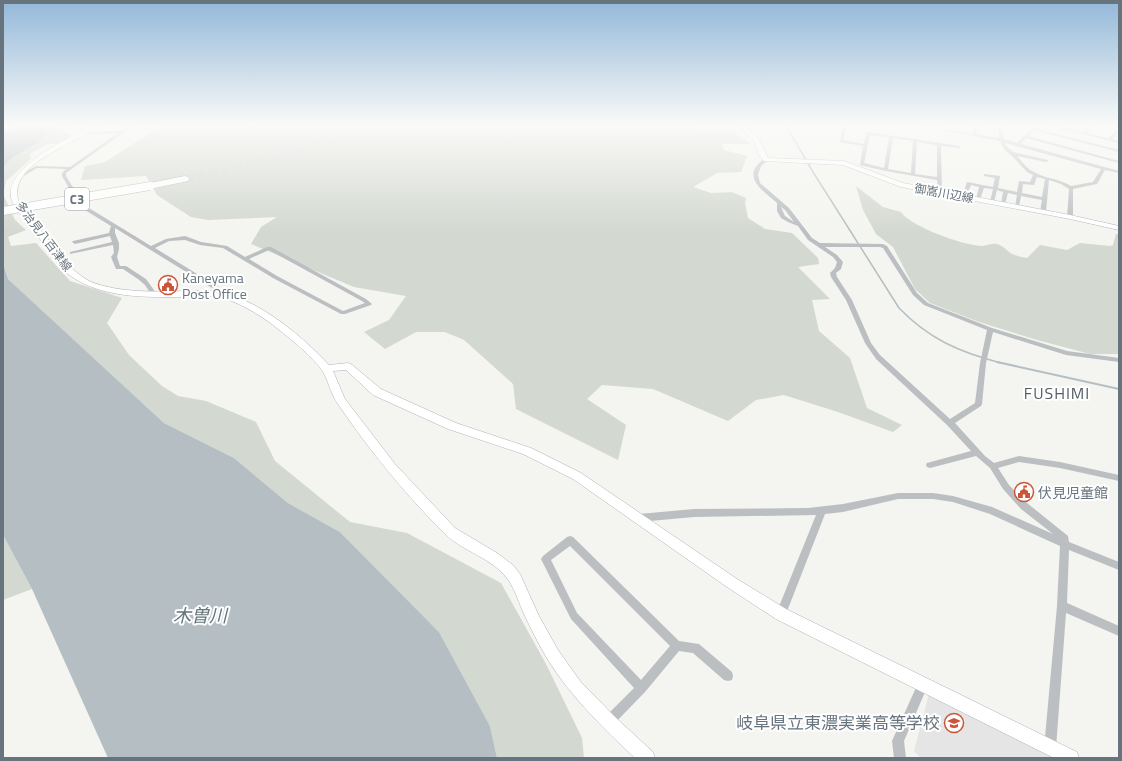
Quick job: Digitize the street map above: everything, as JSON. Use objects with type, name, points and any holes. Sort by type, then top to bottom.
[{"type":"highway","name":"C3","points":[[3,211],[185,179]]},
{"type":"main road","name":"多治見八百津線","points":[[35,162],[20,176],[13,195],[16,203],[38,233],[76,277],[104,288],[153,293],[217,294],[236,299],[275,322],[316,357],[327,369]]},
{"type":"main road","name":"御嵩川辺線","points":[[815,162],[844,163],[901,185],[1070,217],[1119,228]]},
{"type":"main road","points":[[647,758],[608,722],[574,686],[553,655],[534,621],[515,578],[508,569],[492,557],[451,532],[391,467],[341,401],[327,369],[348,366],[377,392],[452,426],[527,451],[577,476],[732,583],[781,614],[1071,758]]},
{"type":"street","points":[[80,162],[64,173],[64,176],[82,206],[221,291],[217,294]]},
{"type":"street","points":[[764,162],[759,165],[756,175],[758,184],[788,209],[810,239],[818,246],[835,256],[840,262],[838,269],[833,273],[834,277],[849,300],[868,343],[878,357],[950,423],[977,453],[993,466],[1014,497],[1065,539],[1062,606],[1050,748]]},
{"type":"street","points":[[862,162],[862,164],[886,170],[940,179]]},
{"type":"street","points":[[886,170],[887,162]]},
{"type":"street","points":[[914,162],[914,175]]},
{"type":"street","points":[[940,162],[940,192]]},
{"type":"street","points":[[1021,162],[1030,173],[1066,185],[1070,188],[1095,183],[1104,168]]},
{"type":"street","points":[[1080,162],[1119,172]]},
{"type":"street","points":[[20,176],[36,167],[71,168]]},
{"type":"street","points":[[901,185],[902,173]]},
{"type":"street","points":[[1017,207],[1021,182],[1032,184],[1035,174]]},
{"type":"street","points":[[986,175],[998,178],[992,202]]},
{"type":"street","points":[[1043,212],[1047,179]]},
{"type":"street","points":[[964,197],[969,183],[1044,199]]},
{"type":"street","points":[[978,200],[982,186]]},
{"type":"street","points":[[1070,188],[1070,217]]},
{"type":"street","points":[[1003,204],[1006,191]]},
{"type":"street","points":[[779,202],[779,211],[781,216],[800,225]]},
{"type":"street","points":[[114,225],[111,228],[111,234],[116,243],[116,255],[114,257],[116,265],[118,268],[124,267],[148,283],[153,293]]},
{"type":"street","points":[[75,242],[111,234]]},
{"type":"street","points":[[151,248],[168,240],[185,238],[200,244],[225,247],[244,259],[275,277],[343,313],[369,304],[269,248],[244,259]]},
{"type":"street","points":[[72,253],[116,243]]},
{"type":"street","points":[[818,246],[881,245],[885,247],[916,294],[926,304],[990,329],[1066,353],[1119,360]]},
{"type":"street","points":[[950,423],[978,404],[983,363],[990,329]]},
{"type":"street","points":[[930,464],[977,453]]},
{"type":"street","points":[[993,466],[1019,459],[1060,464],[1119,478]]},
{"type":"street","points":[[639,518],[694,513],[822,511],[898,496],[933,496],[953,499],[992,511],[1065,544],[1119,566]]},
{"type":"street","points":[[781,614],[822,511]]},
{"type":"street","points":[[641,688],[574,616],[546,559],[570,540],[677,646],[695,648],[728,676]]},
{"type":"street","points":[[1062,606],[1119,631]]},
{"type":"street","points":[[608,722],[641,688],[677,646]]},
{"type":"street","points":[[900,758],[898,741],[923,685]]},
{"type":"shaded area","points":[[8,162],[28,162],[6,181],[3,194],[3,167]]},
{"type":"shaded area","points":[[105,162],[745,162],[741,172],[717,173],[693,187],[711,193],[732,192],[746,198],[745,203],[748,218],[765,229],[792,233],[818,258],[819,264],[798,267],[830,299],[812,300],[819,331],[850,358],[867,408],[902,425],[893,432],[838,412],[784,395],[756,400],[728,421],[653,389],[602,385],[587,399],[626,425],[618,460],[516,409],[513,384],[464,340],[445,332],[416,332],[385,349],[364,332],[389,320],[406,296],[354,287],[251,244],[261,227],[277,217],[208,220],[191,217],[157,195],[146,176],[81,180],[85,166]]},
{"type":"shaded area","points":[[856,186],[883,207],[901,212],[906,217],[926,229],[963,243],[982,246],[997,244],[1004,247],[1012,254],[1027,258],[1040,245],[1067,250],[1080,243],[1110,246],[1113,245],[1116,234],[1119,234],[1119,354],[1090,354],[1037,340],[979,322],[930,303],[915,289],[893,247],[876,234],[863,210]]},
{"type":"shaded area","points":[[3,194],[15,220],[26,230],[8,237],[11,246],[36,243],[70,281],[122,298],[107,323],[129,355],[162,386],[178,396],[206,401],[256,422],[275,461],[350,522],[407,533],[501,583],[546,664],[582,738],[584,758],[497,758],[490,726],[439,632],[340,532],[288,503],[234,458],[164,423],[8,279],[3,263]]},
{"type":"shaded area","points":[[3,535],[32,589],[3,600]]},
{"type":"shaded area","name":"岐阜県立東濃実業高等学校","points":[[929,694],[1058,758],[921,758],[914,751]]},
{"type":"water","points":[[3,162],[8,162],[3,167]]},
{"type":"water","name":"木曽川","points":[[3,263],[8,279],[164,423],[234,458],[288,503],[340,532],[439,632],[490,726],[497,758],[108,758],[32,589],[3,535]]},
{"type":"waterway","points":[[807,162],[899,308],[910,319],[933,336],[958,349],[998,362]]},
{"type":"waterway","points":[[998,362],[1119,389]]},
{"type":"tunnel","points":[[185,179],[263,162]]},
{"type":"place","name":"Kaneyama Post Office","points":[[168,285]]},
{"type":"place","name":"伏見児童館","points":[[1024,492]]},
{"type":"place","name":"岐阜県立東濃実業高等学校","points":[[954,723]]},
{"type":"district","name":"FUSHIMI","points":[[1057,393]]}]
